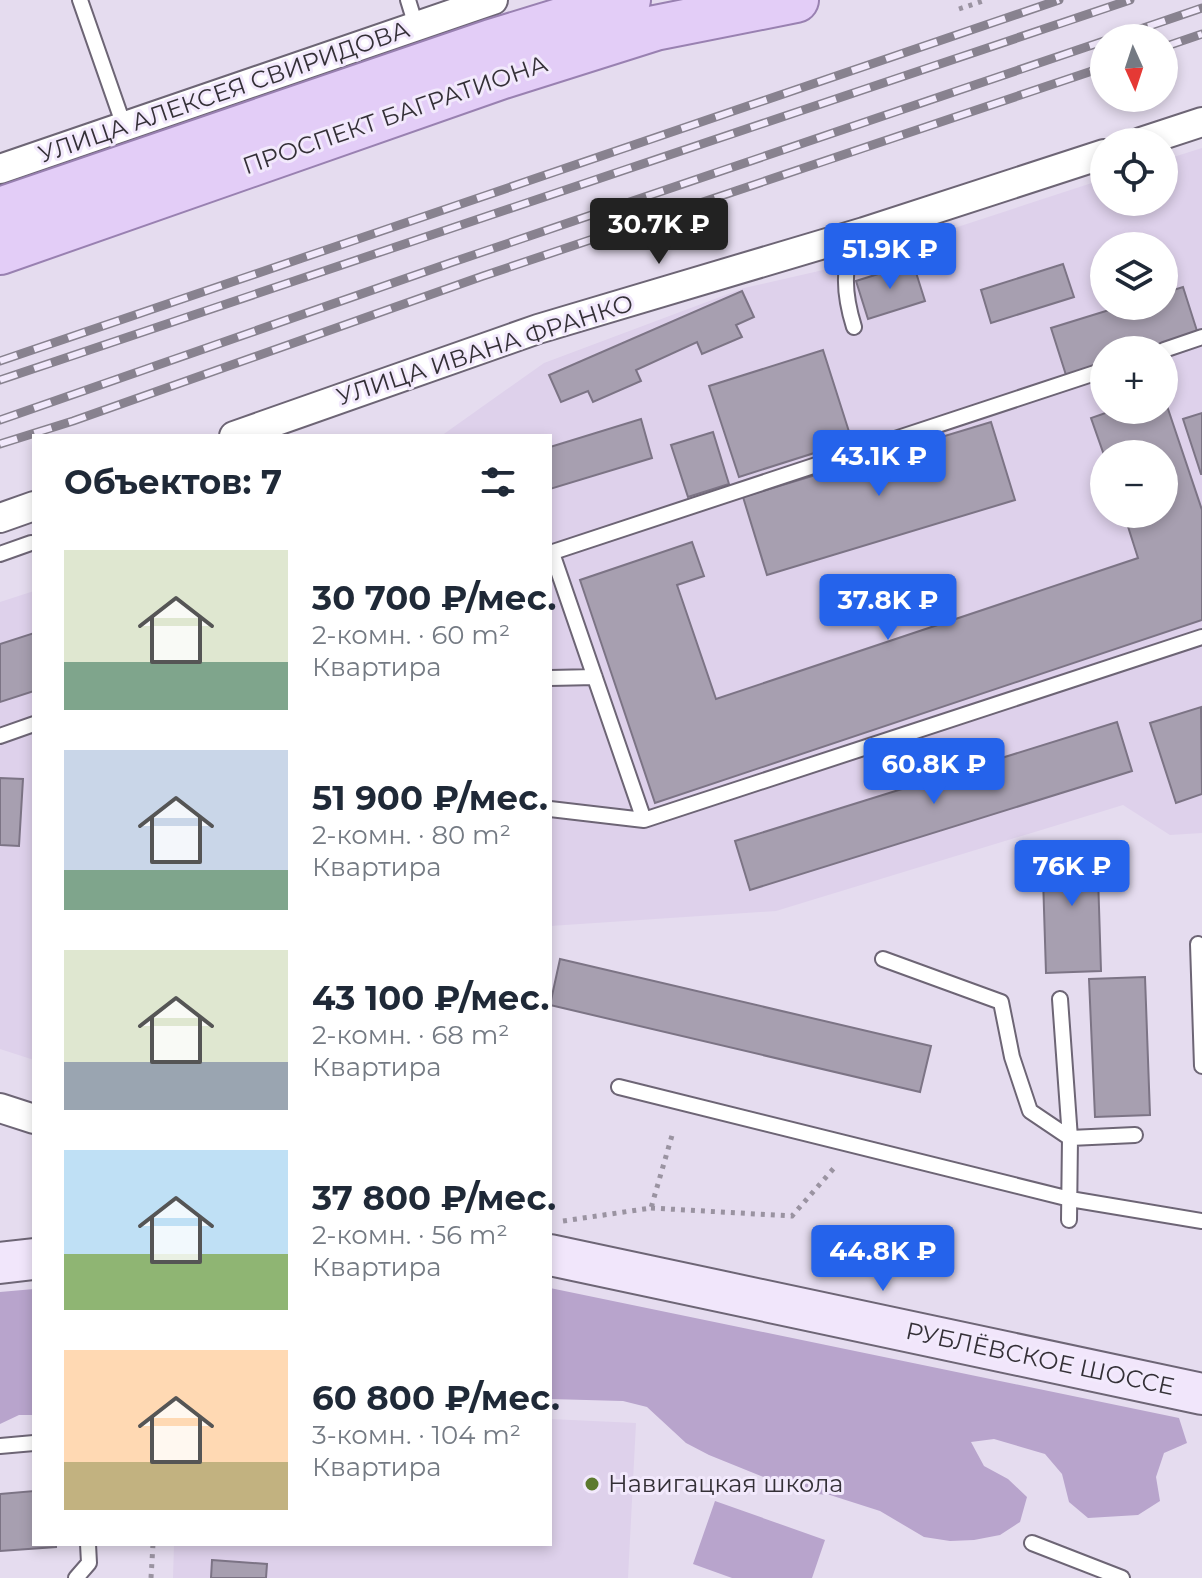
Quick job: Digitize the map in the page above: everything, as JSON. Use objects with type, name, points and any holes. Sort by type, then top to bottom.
[{"type":"main road","name":"ПРОСПЕКТ БАГРАТИОНА","points":[[0,210],[495,39],[628,0]]},
{"type":"main road","name":"ПРОСПЕКТ БАГРАТИОНА","points":[[0,252],[495,39],[655,28],[796,0]]},
{"type":"street","name":"УЛИЦА АЛЕКСЕЯ СВИРИДОВА","points":[[0,169],[124,126],[412,13],[495,39]]},
{"type":"street","points":[[1178,130],[1202,122]]},
{"type":"street","name":"УЛИЦА ИВАНА ФРАНКО","points":[[240,434],[538,329],[864,232],[1090,159]]},
{"type":"street","points":[[0,518],[32,507]]},
{"type":"street","points":[[0,1108],[32,1118]]},
{"type":"street","name":"РУБЛЁВСКОЕ ШОССЕ","points":[[552,1255],[1202,1394]]},
{"type":"street","points":[[0,1263],[32,1259]]},
{"type":"lane","points":[[80,0],[124,126]]},
{"type":"lane","points":[[854,327],[845,298],[848,263],[852,246],[864,232]]},
{"type":"lane","points":[[1178,345],[1202,337]]},
{"type":"lane","points":[[552,553],[1090,375]]},
{"type":"lane","points":[[0,554],[31,543]]},
{"type":"lane","points":[[552,556],[644,820]]},
{"type":"lane","points":[[552,809],[644,820],[1202,637]]},
{"type":"lane","points":[[552,678],[595,677]]},
{"type":"lane","points":[[0,736],[32,725]]},
{"type":"lane","points":[[1198,944],[1202,1066]]},
{"type":"lane","points":[[883,959],[1001,1002],[1012,1057],[1030,1111],[1070,1138],[1135,1135]]},
{"type":"lane","points":[[1060,999],[1070,1138],[1069,1220]]},
{"type":"lane","points":[[619,1087],[1070,1199],[1202,1221]]},
{"type":"lane","points":[[0,1446],[32,1443]]},
{"type":"lane","points":[[1032,1543],[1122,1578]]},
{"type":"lane","points":[[76,1578],[89,1563],[88,1546]]},
{"type":"path","points":[[959,9],[986,0]]},
{"type":"path","points":[[651,1208],[673,1132]]},
{"type":"path","points":[[552,1224],[651,1208],[792,1216],[834,1168]]},
{"type":"path","points":[[151,1578],[153,1546]]},
{"type":"shaded area","points":[[1202,148],[1202,833],[1170,835],[1123,805],[776,911],[552,926],[552,434],[444,434],[544,363],[744,288],[832,268],[1090,184],[1090,216],[1178,216],[1178,156]]},
{"type":"shaded area","points":[[32,592],[32,1059],[0,1049],[0,602]]},
{"type":"shaded area","points":[[552,1288],[1179,1418],[1187,1443],[1164,1453],[1156,1477],[1160,1501],[1138,1515],[1088,1518],[1069,1502],[1062,1474],[1045,1454],[994,1439],[971,1442],[984,1466],[1008,1479],[1027,1497],[1020,1522],[1000,1535],[950,1541],[924,1537],[880,1511],[830,1495],[803,1493],[709,1455],[686,1443],[647,1407],[623,1401],[552,1399]]},
{"type":"shaded area","points":[[32,1289],[32,1415],[19,1415],[0,1424],[0,1292]]},
{"type":"shaded area","name":"Навигацкая школа","points":[[552,1419],[636,1423],[628,1578],[173,1578],[174,1546],[552,1546]]},
{"type":"shaded area","points":[[715,1501],[825,1540],[812,1578],[732,1578],[693,1564]]},
{"type":"building","points":[[913,263],[925,301],[868,319],[856,281]]},
{"type":"building","points":[[1063,264],[1074,297],[991,323],[981,290]]},
{"type":"building","points":[[1183,287],[1198,334],[1178,340],[1178,336],[1090,336],[1090,367],[1066,375],[1051,328],[1090,316],[1090,320],[1178,320],[1178,289]]},
{"type":"building","points":[[742,291],[754,317],[736,325],[742,337],[702,354],[697,342],[636,370],[641,381],[593,402],[588,391],[561,402],[549,375]]},
{"type":"building","points":[[823,350],[852,441],[739,477],[709,386]]},
{"type":"building","points":[[1202,413],[1202,474],[1201,474],[1183,419]]},
{"type":"building","points":[[641,419],[652,458],[552,488],[552,446]]},
{"type":"building","points":[[991,422],[1015,500],[767,575],[743,497]]},
{"type":"building","points":[[1093,424],[1173,424],[1202,510],[1202,620],[655,803],[580,580],[692,542],[704,576],[677,585],[716,699],[1138,558],[1128,528],[1178,528],[1178,440],[1099,440]]},
{"type":"building","points":[[713,432],[729,484],[688,497],[671,445]]},
{"type":"building","points":[[32,634],[32,692],[0,702],[0,644]]},
{"type":"building","points":[[1201,707],[1202,794],[1176,803],[1150,723]]},
{"type":"building","points":[[1117,722],[1132,771],[750,890],[735,841]]},
{"type":"building","points":[[0,778],[23,779],[19,846],[0,845]]},
{"type":"building","points":[[1097,844],[1101,971],[1046,973],[1042,846]]},
{"type":"building","points":[[560,959],[931,1046],[920,1092],[552,1005]]},
{"type":"building","points":[[1145,977],[1150,1115],[1095,1117],[1089,979]]},
{"type":"building","points":[[32,1491],[32,1546],[56,1547],[0,1551],[0,1494]]},
{"type":"building","points":[[212,1560],[267,1564],[266,1578],[211,1578]]},
{"type":"railway","points":[[0,361],[1059,0]]},
{"type":"railway","points":[[0,380],[1130,0]]},
{"type":"railway","points":[[1155,24],[1202,8]]},
{"type":"railway","points":[[1178,42],[1202,34]]},
{"type":"railway","points":[[0,420],[1090,46]]},
{"type":"railway","points":[[0,444],[483,276],[1090,72]]},
{"type":"place","name":"Навигацкая школа","points":[[592,1484]]}]
